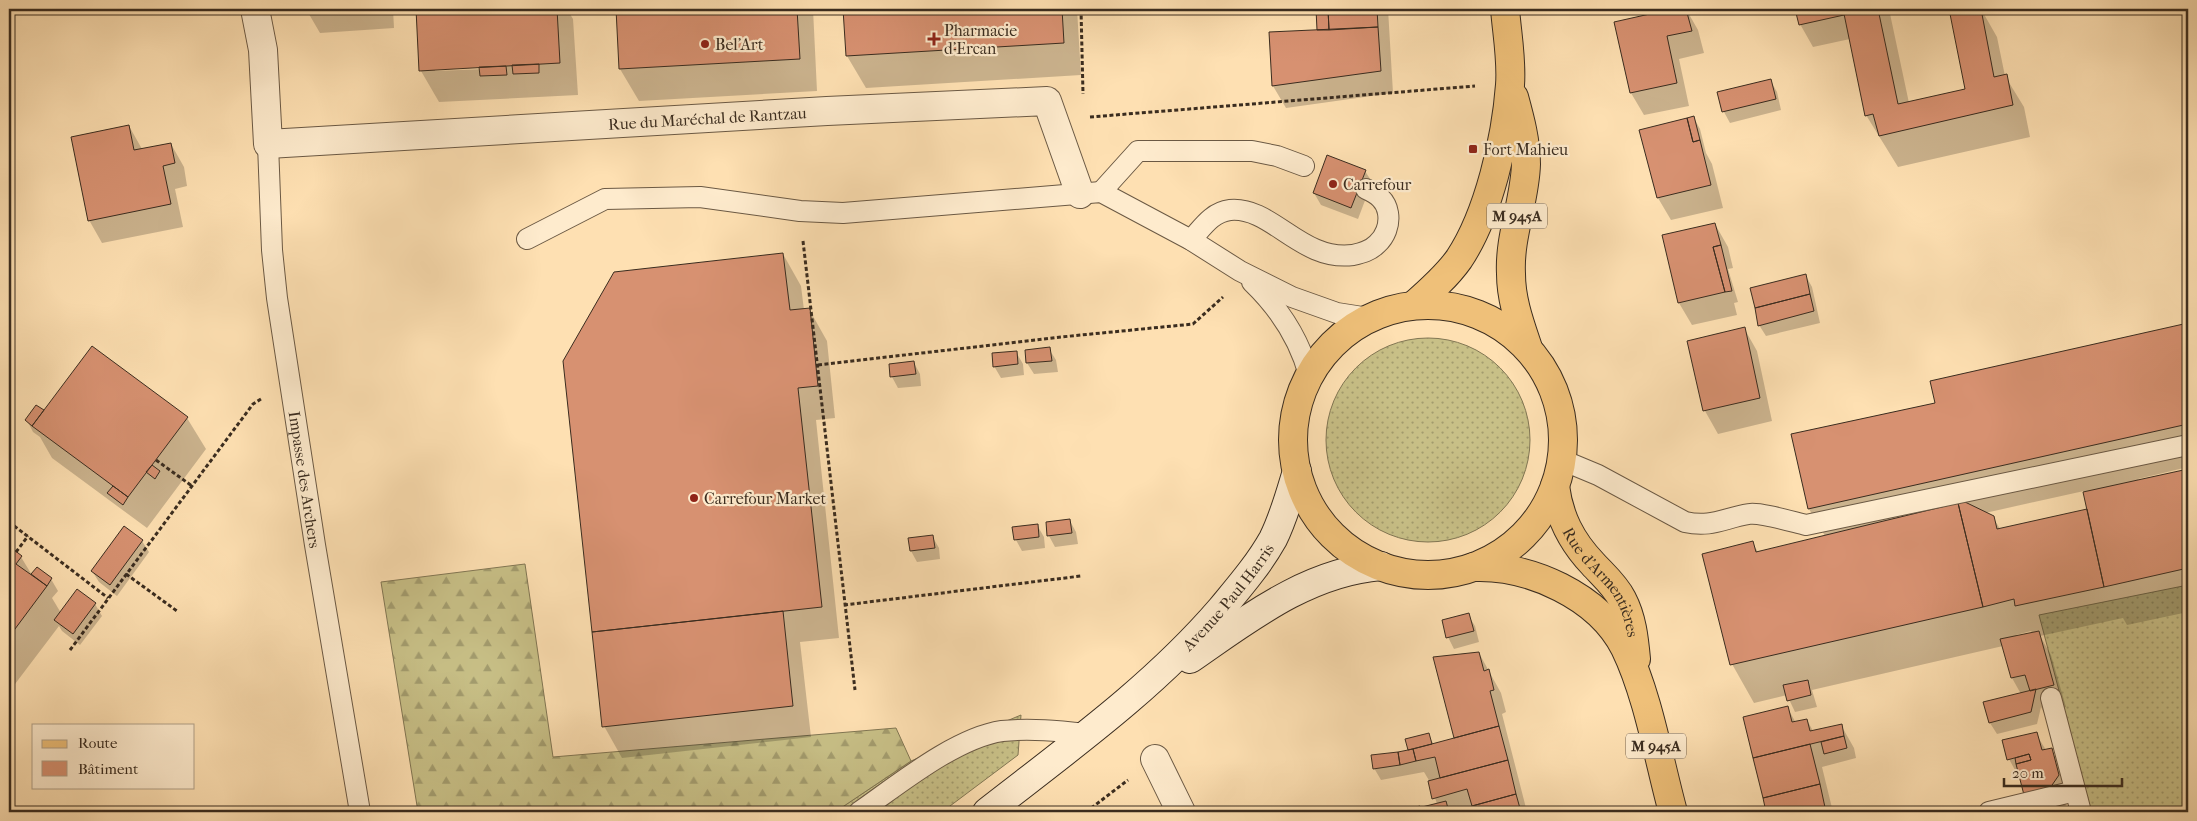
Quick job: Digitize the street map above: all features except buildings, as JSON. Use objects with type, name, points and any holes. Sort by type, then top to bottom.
[{"type":"main road","name":"M 945A","points":[[1505,9],[1510,83],[1522,128],[1526,165],[1514,228],[1510,273],[1514,301],[1528,348]]},
{"type":"main road","name":"M 945A","points":[[1414,305],[1451,269],[1465,249],[1475,228],[1500,153],[1510,83]]},
{"type":"main road","points":[[1528,348],[1500,325],[1468,310],[1450,306],[1414,305],[1398,308],[1369,318],[1340,336],[1318,361],[1309,376],[1301,393],[1293,432],[1297,471],[1302,489],[1320,522],[1348,548],[1381,566],[1395,571],[1427,575],[1458,572],[1474,567],[1504,552],[1517,541],[1539,516],[1559,473]]},
{"type":"main road","name":"Rue d'Armentières","points":[[1528,348],[1548,377],[1560,409],[1562,426],[1557,502],[1566,529],[1582,552],[1615,588],[1627,609],[1633,634],[1638,680],[1673,812]]},
{"type":"main road","name":"Rue d'Armentières","points":[[1474,567],[1522,572],[1550,582],[1576,596],[1618,636],[1638,680]]},
{"type":"street","points":[[255,9],[263,50],[268,144]]},
{"type":"street","name":"Rue du Maréchal de Rantzau","points":[[268,144],[818,111],[1047,101],[1053,120],[1090,193]]},
{"type":"street","name":"Avenue Paul Harris","points":[[987,812],[1156,678],[1198,634],[1255,567],[1280,523],[1297,471]]},
{"type":"street","name":"Avenue Paul Harris","points":[[1126,702],[1300,588],[1342,572],[1381,566]]},
{"type":"street","points":[[1155,759],[1181,812]]},
{"type":"lane","name":"Impasse des Archers","points":[[268,144],[272,250],[277,298],[315,544],[360,812]]},
{"type":"lane","points":[[1090,193],[1138,151],[1252,151],[1277,156],[1304,166]]},
{"type":"lane","points":[[1191,240],[1215,214],[1230,210],[1246,212],[1263,219],[1324,254],[1337,256],[1358,254],[1371,249],[1380,242],[1385,234],[1388,220],[1387,211],[1382,200],[1366,189]]},
{"type":"lane","points":[[528,238],[605,199],[700,197],[800,211],[843,213],[1090,193],[1191,240],[1240,271],[1292,297],[1337,312],[1369,318]]},
{"type":"lane","points":[[1240,271],[1266,296],[1288,323],[1301,349],[1309,376]]},
{"type":"lane","points":[[1559,473],[1598,475],[1685,522],[1699,525],[1712,524],[1751,514],[1806,525],[2188,445]]},
{"type":"lane","points":[[2051,698],[2081,812]]},
{"type":"lane","points":[[859,812],[924,766],[949,752],[989,734],[1014,730],[1054,730],[1087,734]]},
{"type":"lane","points":[[1989,812],[2075,791]]},
{"type":"path","points":[[1081,9],[1084,117]]},
{"type":"path","points":[[1053,120],[1510,83]]},
{"type":"path","points":[[800,211],[855,690]]},
{"type":"path","points":[[818,365],[1061,336],[1192,324],[1224,296],[1232,300]]},
{"type":"path","points":[[70,650],[253,404],[260,399]]},
{"type":"path","points":[[156,460],[192,486]]},
{"type":"path","points":[[9,522],[108,598]]},
{"type":"path","points":[[16,552],[28,536]]},
{"type":"path","points":[[126,574],[177,611]]},
{"type":"path","points":[[844,605],[1081,576]]},
{"type":"green space","points":[[1428,338],[1448,340],[1476,350],[1493,361],[1507,375],[1522,401],[1528,420],[1530,440],[1528,460],[1518,488],[1507,505],[1493,519],[1467,534],[1448,540],[1428,542],[1408,540],[1380,530],[1363,519],[1349,505],[1334,479],[1328,460],[1326,440],[1328,420],[1338,392],[1349,375],[1363,361],[1389,346],[1408,340]]},
{"type":"green space","points":[[525,564],[553,757],[896,728],[911,761],[835,812],[418,812],[381,582]]},
{"type":"green space","points":[[2188,585],[2188,812],[2091,812],[2039,615]]},
{"type":"green space","points":[[1021,715],[1018,755],[942,812],[835,812],[911,761]]},
{"type":"place","name":"Pharmacie d'Ercan","points":[[934,39]]},
{"type":"place","name":"Bel'Art","points":[[705,44]]},
{"type":"place","name":"Fort Mahieu","points":[[1473,149]]},
{"type":"place","name":"Carrefour","points":[[1333,184]]},
{"type":"place","name":"Carrefour Market","points":[[694,498]]}]
